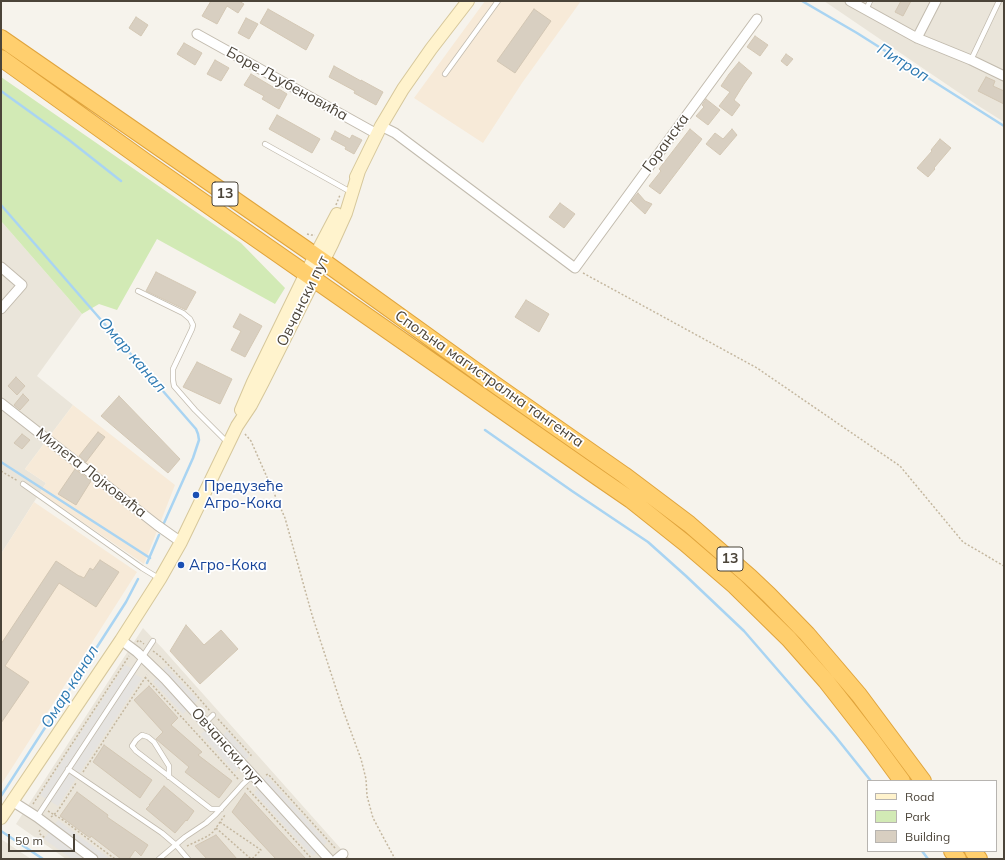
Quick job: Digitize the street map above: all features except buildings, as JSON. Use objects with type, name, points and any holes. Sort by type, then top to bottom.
[{"type":"highway","name":"Спољна магистрална тангента","points":[[1,38],[319,258],[624,475],[689,524],[730,559],[774,600],[825,654],[859,696],[922,780]]},
{"type":"highway","name":"Спољна магистрална тангента","points":[[1,58],[146,162],[612,487],[663,526],[735,586],[789,639],[851,713],[901,780]]},
{"type":"street","name":"Овчански пут","points":[[1,818],[16,803],[160,579],[181,542],[228,444],[246,396],[319,258],[349,191],[379,130],[416,69],[468,1]]},
{"type":"street","points":[[850,1],[917,38],[1004,76]]},
{"type":"street","points":[[917,38],[936,1]]},
{"type":"street","name":"Горанска","points":[[575,268],[757,18]]},
{"type":"street","name":"Боре Љубеновића","points":[[197,34],[379,130],[395,133],[575,268]]},
{"type":"street","name":"Овчански пут","points":[[319,258],[346,213],[359,171]]},
{"type":"street","points":[[1,267],[22,285],[1,309]]},
{"type":"street","name":"Милета Лојковића","points":[[1,403],[157,525],[181,542]]},
{"type":"street","name":"Овчански пут","points":[[120,640],[153,666],[329,859]]},
{"type":"street","points":[[16,803],[93,859]]},
{"type":"lane","points":[[445,74],[498,1]]},
{"type":"lane","points":[[866,10],[870,1]]},
{"type":"lane","points":[[970,60],[999,1]]},
{"type":"lane","points":[[265,144],[349,191]]},
{"type":"lane","points":[[138,291],[183,313],[190,319],[193,325],[192,329],[173,369],[174,386],[228,444]]},
{"type":"lane","points":[[23,484],[142,568],[160,579]]},
{"type":"lane","points":[[37,817],[153,641]]},
{"type":"lane","points":[[205,723],[213,715]]},
{"type":"lane","points":[[169,777],[169,766],[154,742],[148,737],[142,735],[132,746],[136,751],[169,777],[211,809],[220,809]]},
{"type":"lane","points":[[68,769],[162,833],[176,845],[188,859]]},
{"type":"lane","points":[[159,859],[185,837],[206,823],[253,775]]},
{"type":"path","points":[[575,268],[757,368],[893,461],[900,466],[963,542],[1004,566]]},
{"type":"path","points":[[236,426],[251,441],[285,518],[312,615],[343,710],[361,759],[366,779],[367,796],[373,818],[395,859]]},
{"type":"path","points":[[1,471],[23,484]]},
{"type":"path","points":[[16,803],[24,801],[32,806],[128,658],[128,653],[139,640],[161,657],[192,690],[213,715],[251,755],[248,760]]},
{"type":"path","points":[[45,838],[39,832],[45,823],[56,812],[145,677],[161,657]]},
{"type":"path","points":[[145,677],[312,859]]},
{"type":"path","points":[[264,776],[268,774],[340,856]]},
{"type":"path","points":[[35,801],[115,859]]},
{"type":"path","points":[[216,828],[251,859],[261,850],[220,822]]},
{"type":"shaded area","points":[[485,1],[581,1],[522,83],[483,143],[414,98]]},
{"type":"shaded area","points":[[824,1],[1004,1],[1004,122],[977,105]]},
{"type":"shaded area","points":[[1,221],[82,314],[37,376],[73,405],[25,469],[46,483],[1,554]]},
{"type":"shaded area","points":[[73,405],[175,485],[144,564],[40,493],[46,483],[25,469]]},
{"type":"shaded area","points":[[34,502],[137,572],[1,785],[1,554]]},
{"type":"shaded area","points":[[143,628],[350,859],[66,859],[16,824]]},
{"type":"shaded area","points":[[125,665],[131,668],[136,675],[142,678],[58,806],[40,795]]},
{"type":"shaded area","points":[[166,666],[198,700],[183,714],[153,682]]},
{"type":"shaded area","points":[[212,725],[222,736],[227,731],[249,756],[235,772],[201,734]]},
{"type":"shaded area","points":[[267,776],[327,842],[313,856],[254,793],[264,782],[263,780]]},
{"type":"shaded area","points":[[58,820],[110,859],[72,859],[44,839]]},
{"type":"shaded area","points":[[1,839],[31,859],[1,859]]},
{"type":"green space","points":[[1,77],[241,243],[285,288],[275,304],[157,239],[117,310],[99,304],[82,314],[1,221]]},
{"type":"waterway","name":"Питроп","points":[[802,1],[857,33],[1004,126]]},
{"type":"waterway","points":[[1,91],[69,140],[121,181]]},
{"type":"waterway","name":"Омар канал","points":[[1,205],[196,429],[199,440],[193,458],[164,523]]},
{"type":"waterway","points":[[485,430],[648,542],[686,576],[744,631],[835,736],[870,780]]},
{"type":"waterway","points":[[1,462],[150,558]]},
{"type":"waterway","name":"Омар канал","points":[[147,563],[159,535]]},
{"type":"waterway","name":"Омар канал","points":[[1,796],[126,602],[138,579]]},
{"type":"waterway","points":[[1,831],[43,859]]},
{"type":"waterway","points":[[923,852],[928,859]]},
{"type":"place","name":"Предузеће Агро-Кока","points":[[196,495]]},
{"type":"place","name":"Агро-Кока","points":[[181,565]]}]
